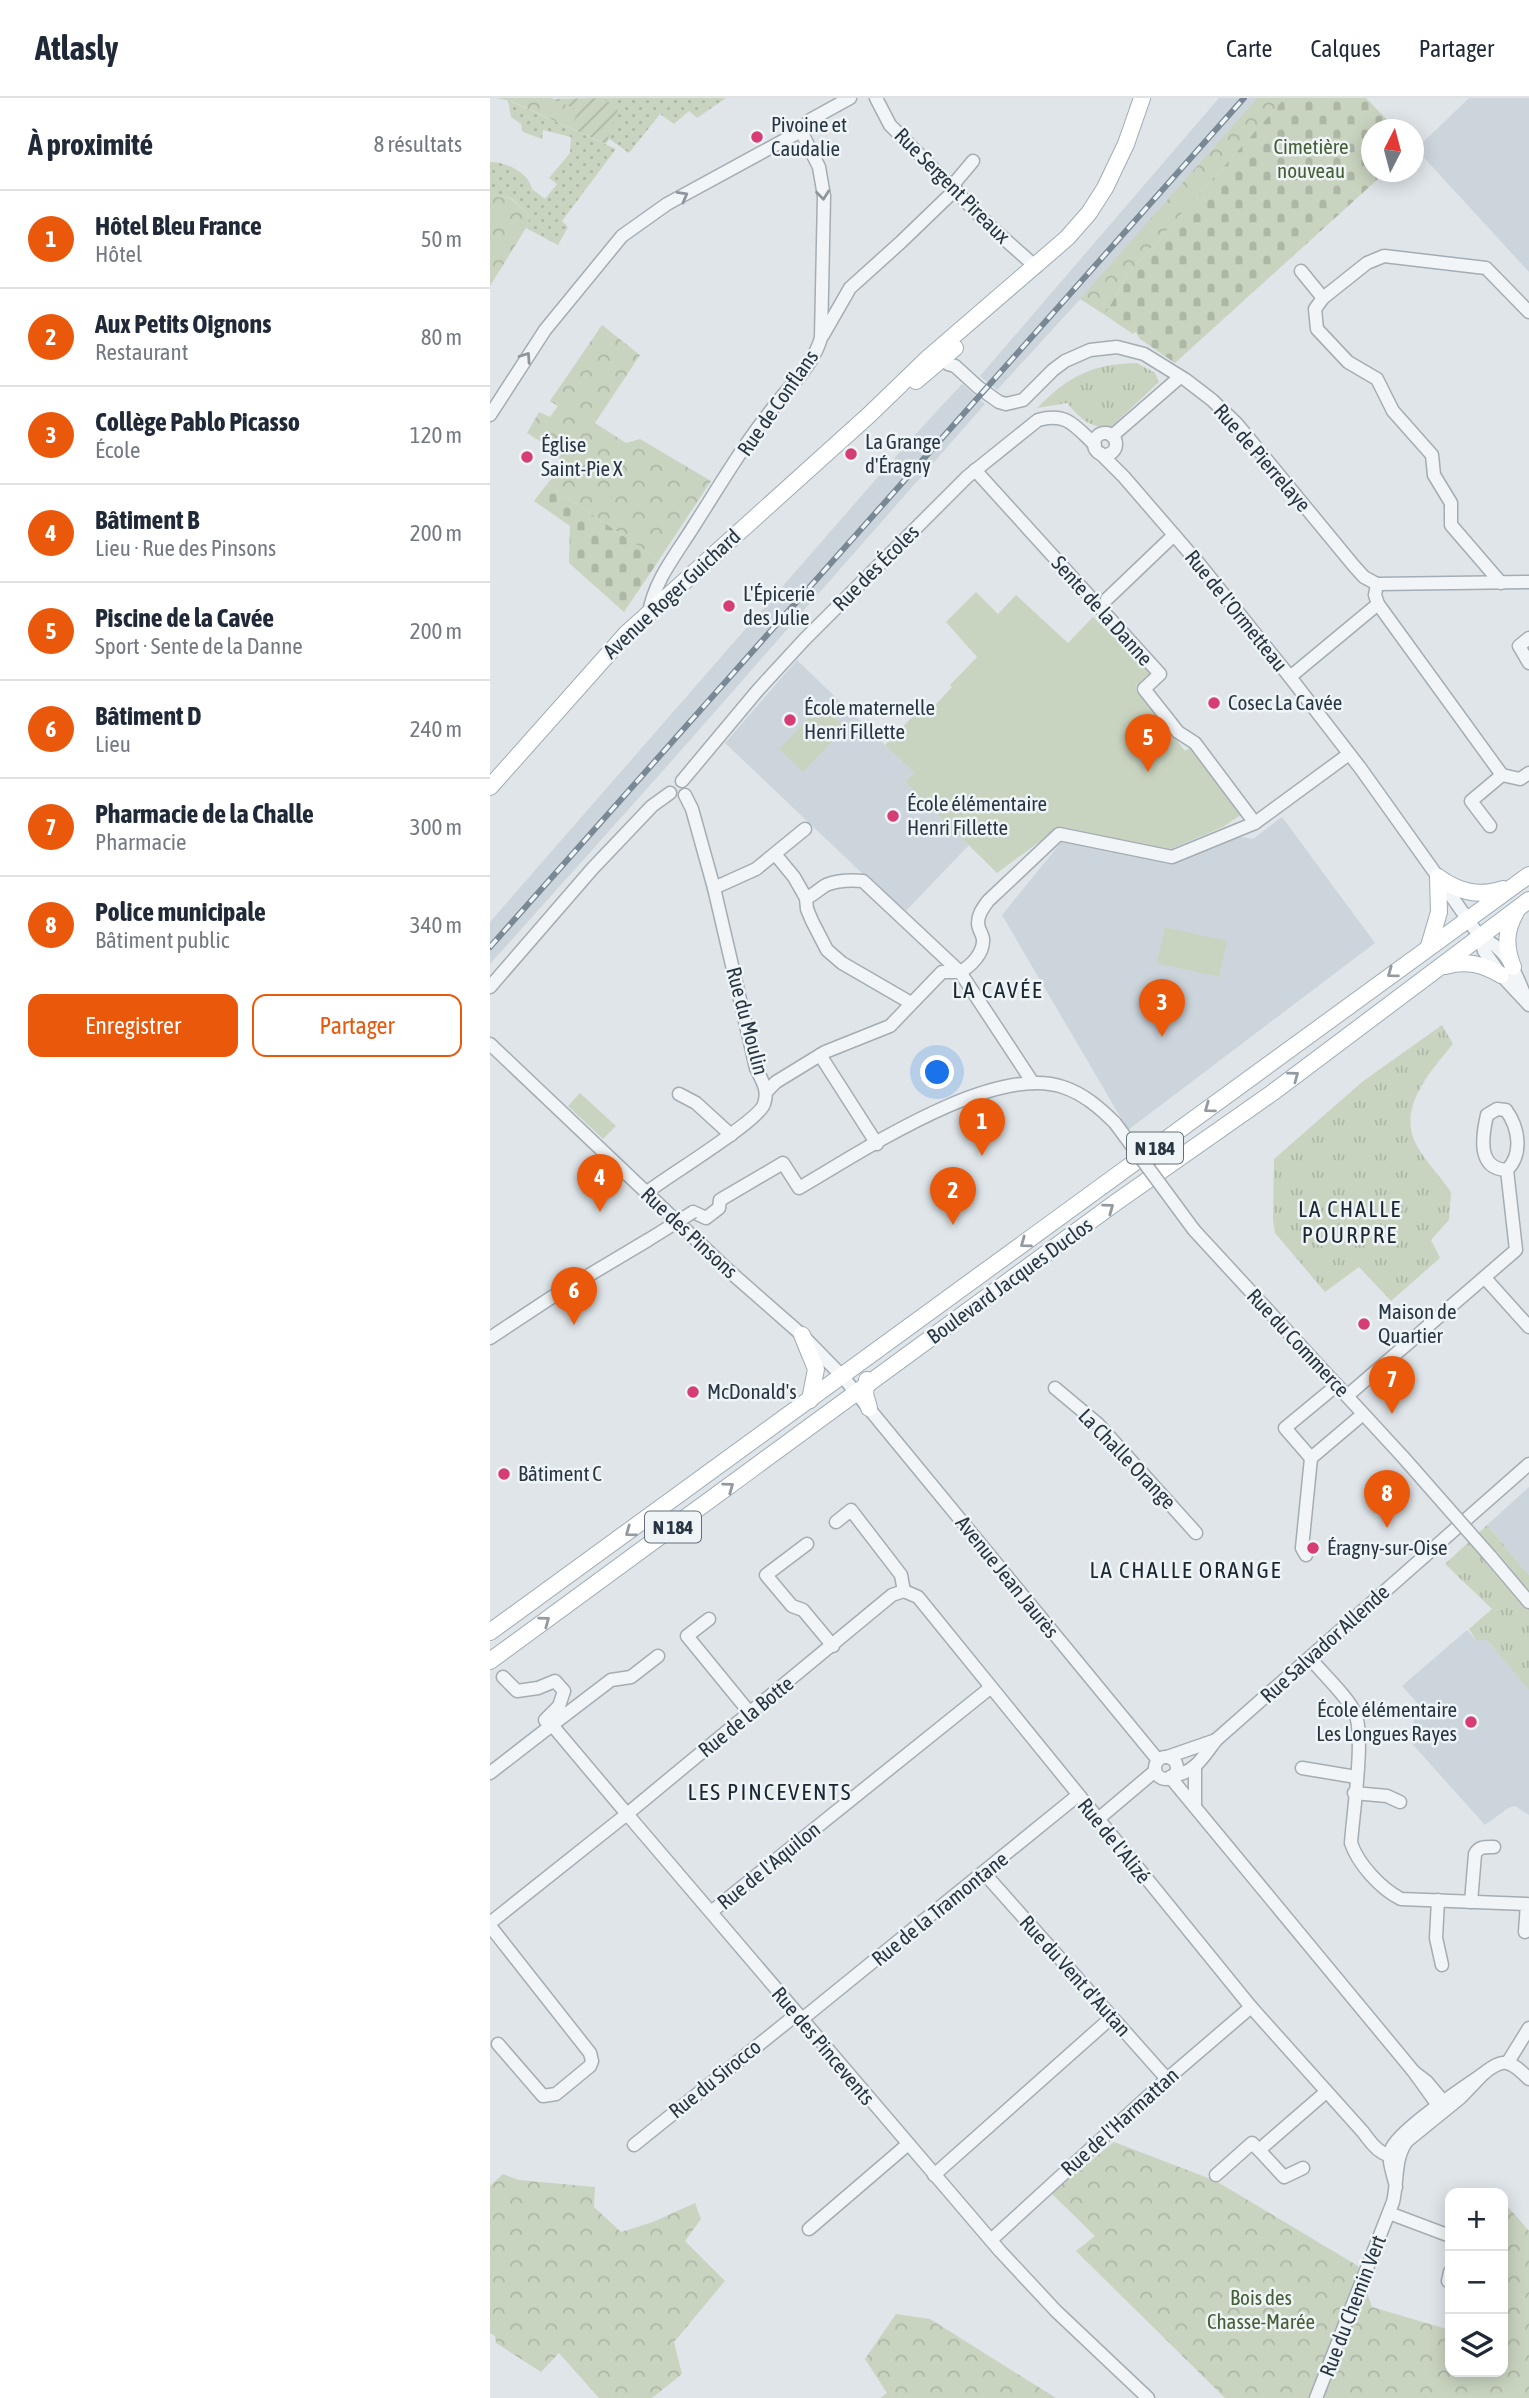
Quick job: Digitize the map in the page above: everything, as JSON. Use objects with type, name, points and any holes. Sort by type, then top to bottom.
[{"type":"main road","name":"Avenue Roger Guichard","points":[[490,787],[606,654],[649,613],[869,415],[946,356],[1068,238],[1097,201],[1126,144],[1139,103]]},
{"type":"main road","name":"Avenue Roger Guichard","points":[[946,356],[987,306],[1037,267]]},
{"type":"main road","name":"Boulevard Jacques Duclos","points":[[490,1632],[1529,874]]},
{"type":"main road","points":[[1438,877],[1454,888],[1472,893],[1491,893],[1509,888]]},
{"type":"main road","points":[[1429,946],[1439,912],[1438,877]]},
{"type":"main road","name":"N 184","points":[[1480,937],[1509,888]]},
{"type":"main road","points":[[1440,968],[1471,963],[1507,971],[1507,936],[1511,921],[1524,904]]},
{"type":"main road","name":"Boulevard Jacques Duclos","points":[[490,1661],[1115,1203],[1272,1093],[1524,904]]},
{"type":"main road","name":"N 184","points":[[1440,968],[1444,956],[1461,934],[1466,918]]},
{"type":"main road","points":[[802,1335],[816,1369],[810,1400]]},
{"type":"main road","name":"N 184","points":[[861,1390],[871,1371],[883,1357],[886,1345]]},
{"type":"main road","name":"N 184","points":[[817,1423],[820,1412],[836,1394],[843,1377]]},
{"type":"main road","points":[[861,1390],[869,1408]]},
{"type":"street","points":[[490,415],[545,330],[622,236],[667,204],[801,131],[810,120],[850,98]]},
{"type":"street","name":"Rue Sergent Pireaux","points":[[876,98],[890,125],[991,227],[1037,267]]},
{"type":"street","name":"Rue de Conflans","points":[[649,613],[651,598],[678,551],[771,409],[812,360],[821,338],[824,196],[819,167],[801,131]]},
{"type":"street","points":[[821,338],[849,288],[901,242],[954,188],[973,161]]},
{"type":"street","points":[[1501,583],[1451,525],[1451,503],[1434,475],[1432,455],[1393,411],[1377,379],[1348,362],[1317,329],[1315,309],[1323,298],[1367,263],[1384,256],[1486,268],[1529,312]]},
{"type":"street","points":[[1301,271],[1323,298]]},
{"type":"street","name":"Rue de Pierrelaye","points":[[946,356],[978,387],[1006,404],[1023,400],[1065,361],[1090,351],[1107,347],[1129,348],[1144,354],[1212,400],[1237,424],[1354,566],[1364,577],[1377,584]]},
{"type":"street","points":[[1114,442],[1102,434],[1097,438],[1097,449],[1110,454],[1114,442],[1180,377]]},
{"type":"street","name":"Rue des Écoles","points":[[682,781],[803,640],[975,470],[1038,420],[1052,416],[1064,418],[1076,426],[1097,449]]},
{"type":"street","name":"Rue de l'Ormetteau","points":[[1114,442],[1124,477]]},
{"type":"street","name":"Rue de l'Ormetteau","points":[[1097,449],[1174,535],[1290,677],[1438,877],[1480,937],[1485,951],[1507,971],[1528,1004]]},
{"type":"street","name":"Sente de la Danne","points":[[975,470],[1160,674],[1144,689],[1178,732],[1195,743],[1255,823]]},
{"type":"street","name":"Sente de la Danne","points":[[1107,599],[1174,535]]},
{"type":"street","points":[[1529,582],[1377,584],[1375,595],[1378,604],[1502,775],[1520,779],[1529,773]]},
{"type":"street","points":[[1290,677],[1378,604]]},
{"type":"street","points":[[1529,638],[1519,646],[1529,663]]},
{"type":"street","points":[[767,1091],[776,1082],[820,1055],[890,1026],[942,972],[960,972],[971,966],[982,946],[983,936],[978,926],[980,913],[988,901],[1059,834],[1172,857],[1255,823],[1349,754]]},
{"type":"street","points":[[1490,826],[1471,801],[1502,775]]},
{"type":"street","points":[[490,987],[593,868],[652,806],[670,793],[671,783],[682,781],[687,788],[685,795],[676,798],[670,793]]},
{"type":"street","name":"Rue du Moulin","points":[[646,1193],[731,1135],[764,1108],[767,1091],[756,1068],[714,888],[692,809],[685,795]]},
{"type":"street","points":[[714,888],[756,869],[805,829]]},
{"type":"street","points":[[775,854],[794,877],[806,898],[807,909],[827,950],[842,963],[911,1003]]},
{"type":"street","points":[[806,898],[824,886],[850,880],[863,881],[960,972],[1033,1083]]},
{"type":"street","name":"Rue des Pinsons","points":[[490,1044],[646,1193],[802,1335],[843,1377],[861,1390]]},
{"type":"street","points":[[820,1055],[877,1144]]},
{"type":"street","name":"Rue du Commerce","points":[[490,1338],[692,1212],[706,1218],[719,1208],[720,1200],[783,1163],[799,1188],[926,1116],[987,1091],[1033,1083],[1063,1087],[1083,1096],[1115,1123],[1194,1230],[1403,1457],[1529,1602]]},
{"type":"street","points":[[679,1094],[696,1103],[731,1135]]},
{"type":"street","points":[[1497,1109],[1506,1110],[1515,1122],[1518,1139],[1515,1162],[1507,1170],[1498,1170],[1488,1164],[1484,1154],[1483,1134],[1488,1115],[1497,1109]]},
{"type":"street","points":[[1347,1396],[1516,1250],[1507,1170]]},
{"type":"street","points":[[1485,1278],[1529,1327]]},
{"type":"street","points":[[1311,1458],[1285,1428],[1337,1385]]},
{"type":"street","name":"La Challe Orange","points":[[1055,1388],[1098,1424],[1196,1533]]},
{"type":"street","name":"Avenue Jean Jaurès","points":[[869,1408],[1160,1763]]},
{"type":"street","points":[[1306,1555],[1301,1548],[1311,1458],[1363,1413]]},
{"type":"street","name":"Rue Salvador Allende","points":[[1195,1768],[1216,1740],[1529,1464]]},
{"type":"street","points":[[836,1522],[851,1510],[901,1575],[904,1591]]},
{"type":"street","points":[[807,1544],[766,1575],[792,1606],[803,1610],[833,1646]]},
{"type":"street","name":"Rue de la Botte","points":[[627,1814],[892,1595],[904,1591]]},
{"type":"street","name":"Rue de l'Alizé","points":[[904,1591],[918,1597],[1251,2007],[1363,2132],[1395,2154]]},
{"type":"street","points":[[709,1619],[687,1636],[750,1713]]},
{"type":"street","points":[[490,1773],[611,1680],[631,1677],[658,1656]]},
{"type":"street","points":[[1310,1658],[1355,1713],[1359,1722],[1351,1843],[1357,1858],[1390,1893],[1401,1899],[1527,1904],[1525,1932]]},
{"type":"street","points":[[503,1676],[517,1691],[538,1688],[555,1681],[564,1691],[559,1706],[545,1720],[552,1726]]},
{"type":"street","name":"Rue de l'Aquilon","points":[[711,1912],[990,1688]]},
{"type":"street","name":"Rue des Pincevents","points":[[552,1726],[907,2145],[991,2240],[1056,2311],[1148,2398]]},
{"type":"street","name":"Rue Salvador Allende","points":[[1160,1763],[1216,1740]]},
{"type":"street","points":[[1097,1820],[1160,1763],[1172,1759],[1176,1767],[1171,1777]]},
{"type":"street","points":[[1160,1763],[1161,1777],[1183,1775],[1195,1768]]},
{"type":"street","points":[[1195,1768],[1195,1805]]},
{"type":"street","points":[[1302,1768],[1356,1777]]},
{"type":"street","points":[[1171,1777],[1414,2072],[1427,2082],[1443,2107]]},
{"type":"street","points":[[1354,1793],[1387,1796],[1400,1802]]},
{"type":"street","name":"Rue de la Tramontane","points":[[799,2017],[984,1873],[1077,1796]]},
{"type":"street","points":[[498,2044],[543,2096],[556,2094],[590,2066],[590,2053],[490,1925],[627,1814]]},
{"type":"street","points":[[1471,1902],[1475,1854],[1483,1847],[1494,1847]]},
{"type":"street","name":"Rue du Vent d'Autan","points":[[984,1873],[1167,2079]]},
{"type":"street","points":[[1438,1900],[1436,1938],[1442,1965]]},
{"type":"street","name":"Rue de l'Harmattan","points":[[991,2240],[1167,2079],[1251,2007]]},
{"type":"street","name":"Rue du Sirocco","points":[[634,2145],[799,2017]]},
{"type":"street","points":[[934,2175],[1112,2017]]},
{"type":"street","points":[[1508,2062],[1529,2028]]},
{"type":"street","points":[[1395,2154],[1400,2137],[1443,2107],[1496,2063],[1508,2062],[1529,2079]]},
{"type":"street","points":[[1259,2150],[1326,2092]]},
{"type":"street","points":[[1216,2175],[1252,2143],[1284,2177],[1303,2168]]},
{"type":"street","points":[[809,2228],[907,2145]]},
{"type":"street","name":"Rue du Chemin Vert","points":[[1317,2398],[1389,2213],[1396,2187],[1395,2154]]},
{"type":"street","name":"Rue du Chemin Vert","points":[[1389,2213],[1445,2234]]},
{"type":"shaded area","points":[[1219,98],[1257,98],[1109,268],[997,390],[980,376]]},
{"type":"shaded area","points":[[1469,98],[1529,98],[1529,272],[1424,158],[1424,141]]},
{"type":"shaded area","points":[[962,384],[985,404],[490,964],[490,922]]},
{"type":"shaded area","points":[[797,660],[914,773],[905,782],[969,845],[904,913],[725,743]]},
{"type":"shaded area","points":[[1282,817],[1375,943],[1128,1130],[1002,915],[1063,840],[1168,863],[1230,835],[1253,839]]},
{"type":"shaded area","points":[[1529,1487],[1529,1575],[1487,1525]]},
{"type":"shaded area","name":"École élémentaire Les Longues Rayes","points":[[1467,1630],[1476,1640],[1487,1640],[1529,1689],[1529,1815],[1515,1806],[1485,1825],[1406,1737],[1421,1707],[1402,1686]]},
{"type":"green space","points":[[496,98],[551,98],[580,110],[570,128],[511,101]]},
{"type":"green space","points":[[599,98],[726,98],[697,118],[689,111],[674,124],[660,114],[629,153],[608,138]]},
{"type":"green space","points":[[599,98],[619,106],[606,144],[570,128],[579,110],[551,99]]},
{"type":"green space","points":[[1257,98],[1285,98],[1127,275],[1105,315],[1080,299]]},
{"type":"green space","name":"Cimetière nouveau","points":[[1285,98],[1366,98],[1386,119],[1361,119],[1361,182],[1375,182],[1175,363],[1140,339],[1136,332],[1133,334],[1105,315],[1127,275]]},
{"type":"green space","points":[[508,100],[616,149],[562,221],[568,227],[558,245],[526,228],[530,216],[511,198],[490,195],[490,162],[516,169],[530,183],[532,189],[545,199],[557,184],[549,178],[570,153],[571,137],[543,130],[542,139],[523,132],[521,124],[511,117]]},
{"type":"green space","points":[[490,195],[510,198],[530,216],[526,228],[490,286]]},
{"type":"green space","points":[[602,325],[640,355],[595,423],[626,443],[640,439],[711,481],[659,560],[547,484],[562,467],[558,453],[527,433],[539,412],[550,417],[558,406],[550,401]]},
{"type":"green space","points":[[1137,363],[1155,373],[1159,382],[1111,427],[1097,426],[1086,421],[1067,403],[1037,408],[1082,374],[1106,366]]},
{"type":"green space","points":[[547,484],[659,560],[624,612],[569,563],[570,526],[534,501]]},
{"type":"green space","points":[[976,592],[998,614],[1016,595],[1068,643],[1093,617],[1150,673],[1135,688],[1185,751],[1191,747],[1242,814],[1223,827],[1166,851],[1057,829],[997,873],[905,782],[914,773],[885,745],[920,709],[927,714],[977,657],[946,622]]},
{"type":"green space","points":[[821,705],[845,728],[803,772],[779,749]]},
{"type":"green space","points":[[1165,927],[1227,941],[1219,977],[1157,963]]},
{"type":"green space","points":[[1442,1025],[1453,1044],[1419,1090],[1411,1117],[1411,1130],[1416,1144],[1451,1192],[1449,1220],[1431,1240],[1440,1258],[1391,1301],[1359,1267],[1325,1292],[1275,1233],[1274,1159],[1362,1082]]},
{"type":"green space","points":[[580,1093],[616,1126],[603,1139],[568,1106]]},
{"type":"green space","points":[[1487,1525],[1529,1575],[1529,1690],[1487,1640],[1476,1640],[1469,1629],[1492,1609],[1445,1564]]},
{"type":"green space","name":"Bois des Chasse-Marée","points":[[1114,2142],[1216,2181],[1358,2266],[1372,2307],[1445,2329],[1445,2377],[1508,2377],[1508,2207],[1529,2231],[1529,2398],[1225,2398],[1076,2251],[1095,2236],[1051,2193]]},
{"type":"green space","points":[[503,2174],[519,2180],[595,2187],[594,2207],[621,2232],[653,2222],[695,2203],[701,2219],[685,2241],[725,2281],[674,2342],[682,2374],[652,2398],[599,2398],[559,2353],[541,2372],[496,2343],[495,2336],[490,2333],[490,2186]]},
{"type":"green space","points":[[896,2314],[930,2319],[1056,2398],[880,2398],[887,2393],[865,2359]]},
{"type":"railway","points":[[490,947],[1244,98]]},
{"type":"place","name":"Pivoine et Caudalie","points":[[757,137]]},
{"type":"place","name":"La Grange d'Éragny","points":[[851,454]]},
{"type":"place","name":"Église Saint-Pie X","points":[[527,457]]},
{"type":"place","name":"L'Épicerie des Julie","points":[[729,606]]},
{"type":"place","name":"Cosec La Cavée","points":[[1214,703]]},
{"type":"place","name":"École maternelle Henri Fillette","points":[[790,720]]},
{"type":"place","name":"Piscine de la Cavée","points":[[1148,772]]},
{"type":"place","name":"École élémentaire Henri Fillette","points":[[893,816]]},
{"type":"place","name":"Collège Pablo Picasso","points":[[1162,1037]]},
{"type":"place","name":"Hôtel Bleu France","points":[[982,1156]]},
{"type":"place","name":"Bâtiment B","points":[[600,1212]]},
{"type":"place","name":"Aux Petits Oignons","points":[[953,1225]]},
{"type":"place","name":"Maison de Quartier","points":[[1364,1324]]},
{"type":"place","name":"Bâtiment D","points":[[574,1325]]},
{"type":"place","name":"McDonald's","points":[[693,1392]]},
{"type":"place","name":"Pharmacie de la Challe","points":[[1392,1414]]},
{"type":"place","name":"Bâtiment C","points":[[504,1474]]},
{"type":"place","name":"Police municipale","points":[[1387,1528]]},
{"type":"place","name":"Éragny-sur-Oise","points":[[1313,1548]]},
{"type":"place","name":"École élémentaire Les Longues Rayes","points":[[1471,1722]]},
{"type":"district","name":"LA CAVÉE","points":[[998,990]]},
{"type":"district","name":"LA CHALLE POURPRE","points":[[1350,1222]]},
{"type":"district","name":"LA CHALLE ORANGE","points":[[1186,1570]]},
{"type":"district","name":"LES PINCEVENTS","points":[[770,1792]]}]
